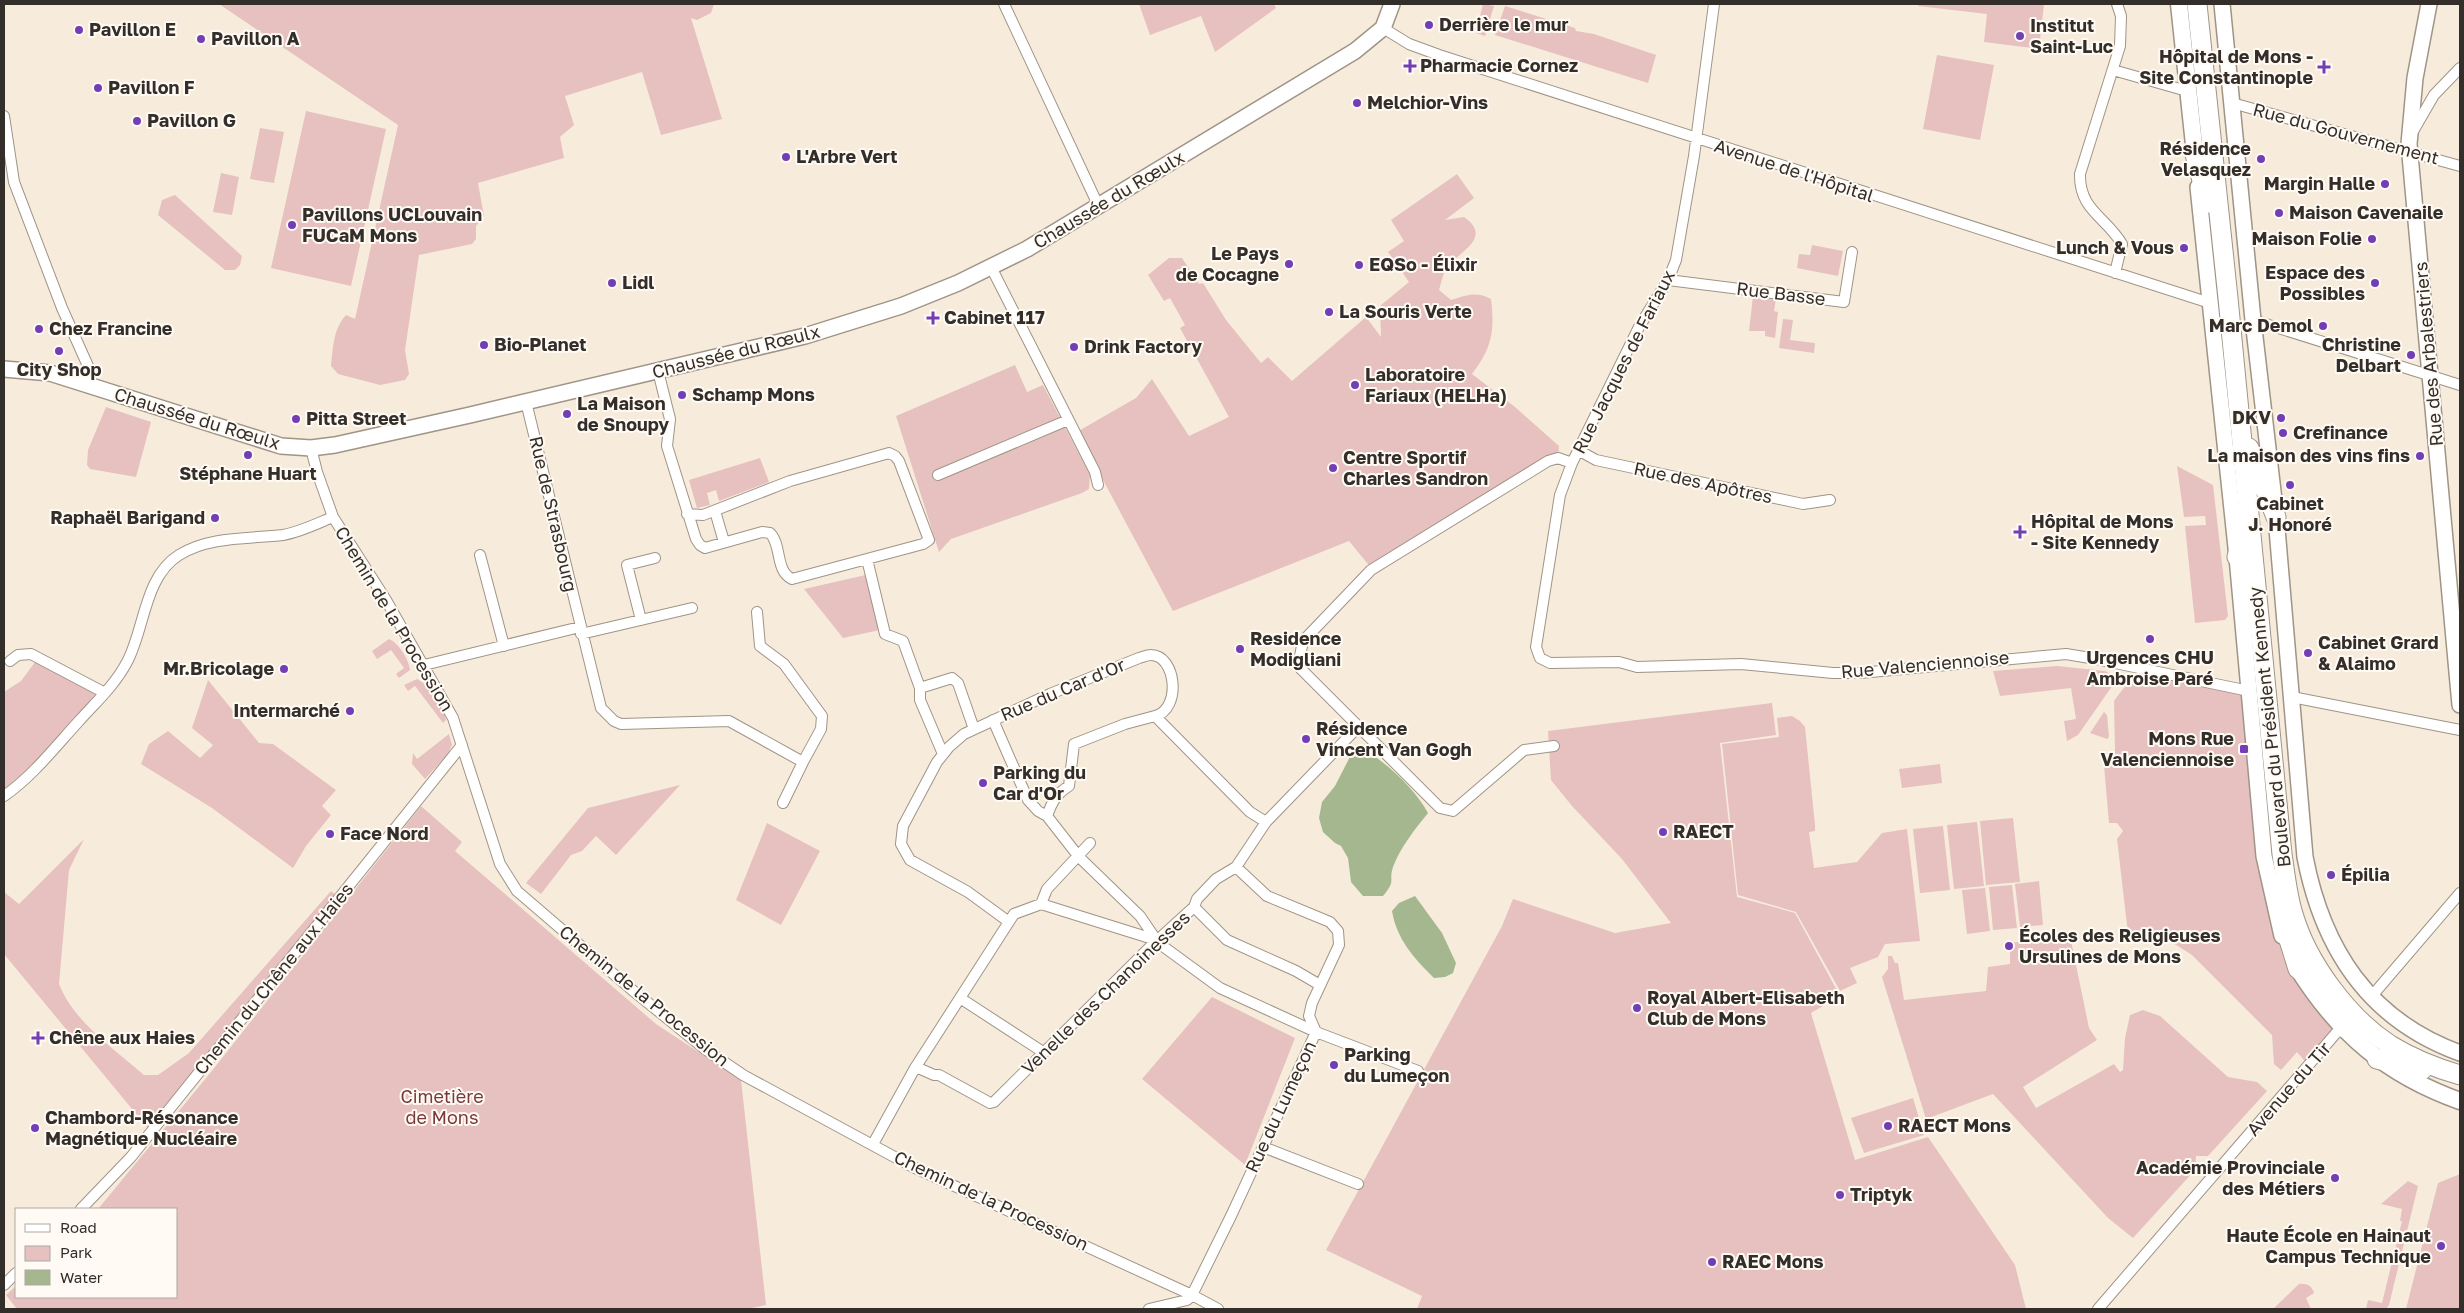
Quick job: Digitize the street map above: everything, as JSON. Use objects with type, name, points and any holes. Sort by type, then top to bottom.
[{"type":"highway","points":[[2197,4],[2219,300]]},
{"type":"highway","points":[[2195,154],[2218,245],[2219,300]]},
{"type":"highway","name":"Boulevard du Président Kennedy","points":[[2219,300],[2238,408],[2282,854],[2292,914],[2315,965],[2354,1014],[2390,1045],[2433,1066],[2460,1075]]},
{"type":"highway","points":[[2238,408],[2255,465],[2268,491],[2276,517]]},
{"type":"highway","points":[[2237,557],[2243,533],[2247,498]]},
{"type":"highway","points":[[2282,854],[2277,886],[2278,909],[2298,969]]},
{"type":"highway","points":[[2354,1014],[2418,1051],[2460,1066]]},
{"type":"highway","points":[[2377,1059],[2460,1082]]},
{"type":"main road","points":[[1383,28],[1392,4]]},
{"type":"main road","points":[[2180,4],[2195,154]]},
{"type":"main road","name":"Boulevard du Président Kennedy","points":[[2222,4],[2253,320],[2276,517],[2305,857],[2310,881],[2316,903],[2340,958],[2355,980],[2385,1010],[2408,1028],[2423,1037],[2460,1053]]},
{"type":"main road","name":"Rue des Arbalestriers","points":[[2429,4],[2415,78],[2409,145],[2460,705]]},
{"type":"main road","name":"Chaussée du Rœulx","points":[[4,369],[50,373],[281,446],[311,448],[335,445],[526,402],[805,336],[917,300],[991,267],[1099,207],[1355,51],[1383,28]]},
{"type":"main road","name":"Boulevard du Président Kennedy","points":[[2219,300],[2237,557],[2267,876],[2281,933],[2298,969]]},
{"type":"main road","points":[[2298,969],[2322,1006],[2344,1031],[2377,1059],[2412,1081],[2460,1101]]},
{"type":"street","points":[[1004,4],[1099,207]]},
{"type":"street","name":"Rue Jacques de Fariaux","points":[[1540,658],[1536,647],[1560,495],[1578,450],[1639,327],[1668,280],[1676,260],[1684,226],[1714,4]]},
{"type":"street","points":[[2115,273],[2122,244],[2112,230],[2084,201],[2080,188],[2080,174],[2120,46],[2121,16],[2117,4]]},
{"type":"street","name":"Avenue de l'Hôpital","points":[[1383,28],[1409,44],[1438,55],[1696,139],[2115,273],[2219,300]]},
{"type":"street","points":[[2409,145],[2434,94],[2460,68]]},
{"type":"street","points":[[2113,70],[2180,89],[2188,89]]},
{"type":"street","name":"Rue du Gouvernement","points":[[2232,103],[2409,145],[2460,166]]},
{"type":"street","points":[[4,116],[14,182],[62,308],[88,366],[88,385]]},
{"type":"street","name":"Rue Basse","points":[[1668,280],[1844,302],[1852,252]]},
{"type":"street","points":[[991,267],[1095,472],[1098,484]]},
{"type":"street","points":[[2253,320],[2460,384]]},
{"type":"street","points":[[658,371],[670,419],[667,446],[687,514],[700,546],[705,548],[762,532],[770,533],[774,538],[784,572],[792,579],[923,544],[929,540],[895,456],[882,455],[755,494],[715,511],[697,516],[687,514]]},
{"type":"street","name":"Rue de Strasbourg","points":[[526,402],[580,631],[601,708],[614,721],[621,724],[729,722],[803,762]]},
{"type":"street","points":[[938,475],[1068,420]]},
{"type":"street","name":"Chemin de la Procession","points":[[311,448],[316,472],[333,517],[447,706],[462,744],[500,864],[506,877],[517,891],[604,967],[705,1049],[743,1074],[913,1166],[991,1204],[1192,1295],[1218,1309]]},
{"type":"street","name":"Rue des Apôtres","points":[[1578,450],[1596,460],[1803,504],[1830,500]]},
{"type":"street","points":[[1554,746],[1524,750],[1453,811],[1440,808],[1298,666],[1303,641],[1371,570],[1548,461],[1558,458],[1572,463]]},
{"type":"street","points":[[715,511],[724,542]]},
{"type":"street","points":[[4,796],[20,783],[105,693],[127,662],[137,640],[156,580],[169,562],[195,547],[212,542],[284,534],[302,530],[333,517]]},
{"type":"street","points":[[480,556],[504,646]]},
{"type":"street","points":[[640,620],[627,565],[655,558]]},
{"type":"street","points":[[867,559],[885,634],[903,641],[920,688],[920,700],[944,754]]},
{"type":"street","points":[[424,665],[504,646],[692,608]]},
{"type":"street","points":[[756,612],[760,646],[784,664],[817,705],[822,716],[821,729],[783,803]]},
{"type":"street","points":[[10,661],[18,655],[31,654],[105,693]]},
{"type":"street","name":"Rue du Car d'Or","points":[[1010,922],[968,892],[910,860],[903,851],[901,835],[903,826],[944,754],[964,734],[974,729],[1152,654],[1162,659],[1173,680],[1174,690],[1173,698],[1160,715],[1155,716]]},
{"type":"street","name":"Rue Valenciennoise","points":[[1540,658],[1550,663],[1619,662],[1637,667],[1756,664],[1843,674],[2066,654],[2249,692]]},
{"type":"street","points":[[920,688],[952,678],[958,683],[974,729]]},
{"type":"street","points":[[2292,697],[2460,730]]},
{"type":"street","points":[[1048,816],[1053,800],[1059,792],[1069,786],[1074,744],[1125,724],[1155,716],[1250,812],[1266,822]]},
{"type":"street","points":[[993,720],[1028,800],[1038,811],[1048,816],[1079,857],[1140,916],[1157,941]]},
{"type":"street","name":"Venelle des Chanoinesses","points":[[916,1067],[934,1075],[939,1075],[990,1103],[1006,1092],[1043,1052],[1157,941],[1194,908],[1197,899],[1216,879],[1236,867],[1266,822],[1358,727]]},
{"type":"street","name":"Chemin du Chêne aux Haies","points":[[82,1208],[131,1157],[462,744]]},
{"type":"street","points":[[873,1144],[916,1067],[1014,914],[1041,904],[1047,889],[1079,857],[1090,843]]},
{"type":"street","points":[[1236,867],[1267,896],[1330,922],[1338,931],[1339,946],[1312,1003],[1309,1016],[1316,1032],[1418,1071]]},
{"type":"street","points":[[2371,996],[2460,893]]},
{"type":"street","name":"Rue du Lumeçon","points":[[1041,904],[1157,941],[1220,988],[1316,1032],[1192,1295]]},
{"type":"street","points":[[1194,908],[1227,940],[1296,971],[1320,985]]},
{"type":"street","points":[[960,998],[1043,1052]]},
{"type":"street","name":"Avenue du Tir","points":[[2098,1309],[2337,1032],[2344,1031]]},
{"type":"street","points":[[1263,1147],[1358,1184]]},
{"type":"street","points":[[4,1285],[15,1274]]},
{"type":"street","points":[[1149,1309],[1187,1300],[1192,1295]]},
{"type":"green space","points":[[219,4],[714,4],[711,13],[697,20],[691,18],[722,119],[661,135],[642,72],[565,96],[574,125],[560,137],[564,158],[478,183],[484,216],[476,226],[476,239],[472,244],[419,255],[405,350],[409,374],[405,380],[380,385],[338,374],[331,366],[334,339],[338,326],[346,315],[355,319],[398,125]]},
{"type":"green space","points":[[1139,4],[1274,4],[1276,8],[1215,52],[1201,16],[1150,35]]},
{"type":"green space","points":[[1483,4],[1494,6],[1485,36],[1476,33]]},
{"type":"green space","points":[[1919,4],[2044,4],[2039,49],[1984,42],[1987,14],[1918,6]]},
{"type":"green space","points":[[1505,6],[1575,28],[1576,31],[1594,34],[1656,55],[1648,83],[1495,35]]},
{"type":"green space","points":[[1937,55],[1994,65],[1980,140],[1923,129]]},
{"type":"green space","points":[[306,111],[386,129],[351,286],[271,268]]},
{"type":"green space","points":[[260,128],[284,132],[274,183],[250,179]]},
{"type":"green space","points":[[221,173],[239,177],[232,215],[213,212]]},
{"type":"green space","name":"Centre Sportif Charles Sandron","points":[[1457,174],[1474,198],[1445,220],[1464,217],[1473,225],[1476,232],[1470,246],[1445,271],[1439,290],[1451,300],[1476,294],[1491,299],[1493,321],[1488,347],[1472,374],[1515,407],[1559,446],[1558,458],[1376,574],[1349,541],[1173,611],[1102,478],[1095,472],[1075,433],[1136,398],[1152,379],[1189,436],[1229,417],[1180,328],[1185,325],[1170,298],[1164,301],[1148,275],[1169,258],[1182,258],[1199,284],[1203,283],[1226,320],[1261,363],[1268,357],[1292,381],[1366,317],[1381,337],[1380,306],[1409,282],[1388,252],[1404,241],[1391,220]]},
{"type":"green space","points":[[175,195],[242,256],[240,265],[235,270],[225,270],[158,215],[162,200]]},
{"type":"green space","points":[[1812,245],[1843,251],[1838,276],[1797,268],[1799,254],[1810,255]]},
{"type":"green space","points":[[1753,296],[1776,299],[1774,311],[1778,312],[1775,338],[1765,336],[1765,331],[1749,331]]},
{"type":"green space","points":[[1783,319],[1793,320],[1790,340],[1815,343],[1814,353],[1779,348]]},
{"type":"green space","points":[[1015,365],[1027,392],[1043,385],[1090,475],[1089,489],[951,539],[939,552],[896,416]]},
{"type":"green space","points":[[106,407],[151,422],[136,477],[90,469],[87,465],[88,450]]},
{"type":"green space","points":[[760,458],[769,482],[719,501],[716,490],[707,493],[710,505],[697,508],[689,480]]},
{"type":"green space","points":[[2177,466],[2213,485],[2228,616],[2225,620],[2195,623],[2185,526],[2206,525],[2205,516],[2184,517]]},
{"type":"green space","points":[[870,574],[889,628],[843,638],[804,589]]},
{"type":"green space","points":[[389,639],[400,648],[409,666],[410,670],[399,678],[396,674],[404,668],[391,650],[377,659],[372,651]]},
{"type":"green space","points":[[38,658],[105,693],[4,796],[4,692],[21,681]]},
{"type":"green space","points":[[2057,666],[2105,671],[2114,676],[2115,682],[2078,735],[2067,741],[2064,721],[2076,719],[2071,688],[2000,696],[1993,671]]},
{"type":"green space","points":[[2157,671],[2243,690],[2276,935],[2293,972],[2337,1032],[2309,1066],[2297,1052],[2281,1070],[2274,1064],[2272,1035],[2192,955],[2173,943],[2143,938],[2129,942],[2117,839],[2123,831],[2117,823],[2109,823],[2103,754],[2115,753],[2114,701],[2128,684],[2138,679],[2151,681],[2158,686]]},
{"type":"green space","points":[[417,679],[431,691],[439,703],[446,720],[443,723],[415,686],[408,691],[404,685]]},
{"type":"green space","points":[[208,680],[259,743],[273,744],[336,790],[322,806],[331,815],[306,846],[293,868],[212,808],[141,764],[149,744],[168,731],[200,758],[213,745],[192,728]]},
{"type":"green space","name":"Royal Albert-Elisabeth Club de Mons","points":[[1772,703],[1776,735],[1720,743],[1737,897],[1795,913],[1840,996],[1811,1013],[1855,1160],[1928,1137],[2015,1265],[2026,1309],[1417,1309],[1422,1296],[1326,1250],[1502,926],[1513,899],[1615,933],[1671,923],[1622,859],[1572,806],[1551,780],[1548,731]]},
{"type":"green space","points":[[2104,712],[2107,715],[2109,737],[2107,739],[2090,733]]},
{"type":"green space","points":[[1792,716],[1805,727],[1815,825],[1815,831],[1809,832],[1814,868],[1857,862],[1882,833],[1907,829],[1920,941],[1885,944],[1878,957],[1850,968],[1857,983],[1840,991],[1796,912],[1738,895],[1722,744],[1779,737],[1777,718]]},
{"type":"green space","points":[[449,734],[452,745],[448,754],[425,779],[412,764],[413,753],[417,759]]},
{"type":"green space","points":[[1940,764],[1942,783],[1902,788],[1899,769]]},
{"type":"green space","points":[[680,785],[616,855],[596,836],[582,851],[571,855],[541,894],[526,883],[588,808]]},
{"type":"green space","name":"Cimetière de Mons","points":[[421,806],[462,842],[455,851],[656,1024],[741,1080],[766,1305],[747,1309],[17,1309],[6,1295],[15,1287],[15,1298],[178,1298],[178,1208],[99,1208],[211,1072]]},
{"type":"green space","points":[[2013,818],[2020,882],[1986,885],[1980,821]]},
{"type":"green space","points":[[1977,822],[1984,886],[1954,889],[1947,825]]},
{"type":"green space","points":[[767,823],[820,851],[781,925],[736,900]]},
{"type":"green space","points":[[1943,826],[1950,890],[1920,893],[1913,829]]},
{"type":"green space","points":[[84,839],[69,870],[59,984],[74,1011],[85,1023],[144,1075],[158,1075],[189,1053],[331,891],[340,898],[151,1132],[4,954],[4,892],[19,904]]},
{"type":"green space","points":[[2039,881],[2043,925],[2020,927],[2015,884]]},
{"type":"green space","points":[[2012,885],[2017,928],[1993,930],[1989,887]]},
{"type":"green space","points":[[1985,888],[1990,931],[1967,934],[1962,890]]},
{"type":"green space","points":[[2064,931],[2069,931],[2089,1028],[2097,1040],[2023,1087],[2036,1108],[2114,1064],[2120,1072],[2123,1070],[2125,1038],[2130,1015],[2143,1010],[2160,1016],[2228,1077],[2257,1082],[2267,1091],[2208,1156],[2196,1156],[2195,1170],[2133,1238],[2108,1218],[1993,1094],[1926,1119],[1882,977],[1888,969],[1888,956],[1892,956],[1895,963],[1898,963],[1904,1000],[1986,991],[1988,967],[2010,964],[2010,943],[2064,936]]},
{"type":"green space","points":[[1212,997],[1295,1038],[1245,1165],[1142,1079]]},
{"type":"green space","name":"RAECT Mons","points":[[1913,1098],[1924,1135],[1864,1153],[1851,1118]]},
{"type":"green space","name":"Haute École en Hainaut Campus Technique","points":[[2460,1174],[2460,1309],[2406,1309],[2438,1183]]},
{"type":"green space","points":[[2408,1181],[2418,1186],[2389,1305],[2386,1309],[2366,1309],[2368,1300],[2382,1303],[2402,1221],[2400,1221],[2402,1209],[2381,1204]]},
{"type":"green space","points":[[2299,1284],[2307,1285],[2314,1293],[2306,1298],[2311,1309],[2273,1309]]},
{"type":"water","points":[[1356,745],[1377,758],[1406,783],[1428,813],[1400,853],[1393,867],[1391,883],[1383,896],[1363,896],[1351,882],[1348,858],[1341,846],[1323,832],[1319,818],[1322,802],[1335,786]]},
{"type":"water","points":[[1415,896],[1442,933],[1456,963],[1453,973],[1445,977],[1434,978],[1413,956],[1402,940],[1394,921],[1392,911],[1399,903]]},
{"type":"place","name":"Derrière le mur","points":[[1429,25]]},
{"type":"place","name":"Pavillon E","points":[[79,30]]},
{"type":"place","name":"Institut Saint-Luc","points":[[2020,36]]},
{"type":"place","name":"Pavillon A","points":[[201,39]]},
{"type":"place","name":"Pharmacie Cornez","points":[[1410,66]]},
{"type":"place","name":"Hôpital de Mons - Site Constantinople","points":[[2324,67]]},
{"type":"place","name":"Pavillon F","points":[[98,88]]},
{"type":"place","name":"Melchior-Vins","points":[[1357,103]]},
{"type":"place","name":"Pavillon G","points":[[137,121]]},
{"type":"place","name":"L'Arbre Vert","points":[[786,157]]},
{"type":"place","name":"Résidence Velasquez","points":[[2261,159]]},
{"type":"place","name":"Margin Halle","points":[[2385,184]]},
{"type":"place","name":"Maison Cavenaile","points":[[2279,213]]},
{"type":"place","name":"Pavillons UCLouvain FUCaM Mons","points":[[292,225]]},
{"type":"place","name":"Maison Folie","points":[[2372,239]]},
{"type":"place","name":"Lunch & Vous","points":[[2184,248]]},
{"type":"place","name":"Le Pays de Cocagne","points":[[1289,264]]},
{"type":"place","name":"EQSo - Élixir","points":[[1359,265]]},
{"type":"place","name":"Lidl","points":[[612,283]]},
{"type":"place","name":"Espace des Possibles","points":[[2375,283]]},
{"type":"place","name":"La Souris Verte","points":[[1329,312]]},
{"type":"place","name":"Cabinet 117","points":[[933,318]]},
{"type":"place","name":"Marc Demol","points":[[2323,326]]},
{"type":"place","name":"Chez Francine","points":[[39,329]]},
{"type":"place","name":"Bio-Planet","points":[[484,345]]},
{"type":"place","name":"Drink Factory","points":[[1074,347]]},
{"type":"place","name":"City Shop","points":[[59,351]]},
{"type":"place","name":"Christine Delbart","points":[[2411,355]]},
{"type":"place","name":"Laboratoire Fariaux (HELHa)","points":[[1355,385]]},
{"type":"place","name":"Schamp Mons","points":[[682,395]]},
{"type":"place","name":"La Maison de Snoupy","points":[[567,414]]},
{"type":"place","name":"DKV","points":[[2281,418]]},
{"type":"place","name":"Pitta Street","points":[[296,419]]},
{"type":"place","name":"Crefinance","points":[[2283,433]]},
{"type":"place","name":"Stéphane Huart","points":[[248,455]]},
{"type":"place","name":"La maison des vins fins","points":[[2420,456]]},
{"type":"place","name":"Centre Sportif Charles Sandron","points":[[1333,468]]},
{"type":"place","name":"Cabinet J. Honoré","points":[[2290,485]]},
{"type":"place","name":"Raphaël Barigand","points":[[215,518]]},
{"type":"place","name":"Hôpital de Mons - Site Kennedy","points":[[2020,532]]},
{"type":"place","name":"Urgences CHU Ambroise Paré","points":[[2150,639]]},
{"type":"place","name":"Residence Modigliani","points":[[1240,649]]},
{"type":"place","name":"Cabinet Grard & Alaimo","points":[[2308,653]]},
{"type":"place","name":"Mr.Bricolage","points":[[284,669]]},
{"type":"place","name":"Intermarché","points":[[350,711]]},
{"type":"place","name":"Résidence Vincent Van Gogh","points":[[1306,739]]},
{"type":"place","name":"Mons Rue Valenciennoise","points":[[2244,749]]},
{"type":"place","name":"Parking du Car d'Or","points":[[983,783]]},
{"type":"place","name":"RAECT","points":[[1663,832]]},
{"type":"place","name":"Face Nord","points":[[330,834]]},
{"type":"place","name":"Épilia","points":[[2331,875]]},
{"type":"place","name":"Écoles des Religieuses Ursulines de Mons","points":[[2009,946]]},
{"type":"place","name":"Royal Albert-Elisabeth Club de Mons","points":[[1637,1008]]},
{"type":"place","name":"Chêne aux Haies","points":[[38,1038]]},
{"type":"place","name":"Parking du Lumeçon","points":[[1334,1065]]},
{"type":"place","name":"RAECT Mons","points":[[1888,1126]]},
{"type":"place","name":"Chambord-Résonance Magnétique Nucléaire","points":[[35,1128]]},
{"type":"place","name":"Académie Provinciale des Métiers","points":[[2335,1178]]},
{"type":"place","name":"Triptyk","points":[[1840,1195]]},
{"type":"place","name":"Haute École en Hainaut Campus Technique","points":[[2441,1246]]},
{"type":"place","name":"RAEC Mons","points":[[1712,1262]]}]
